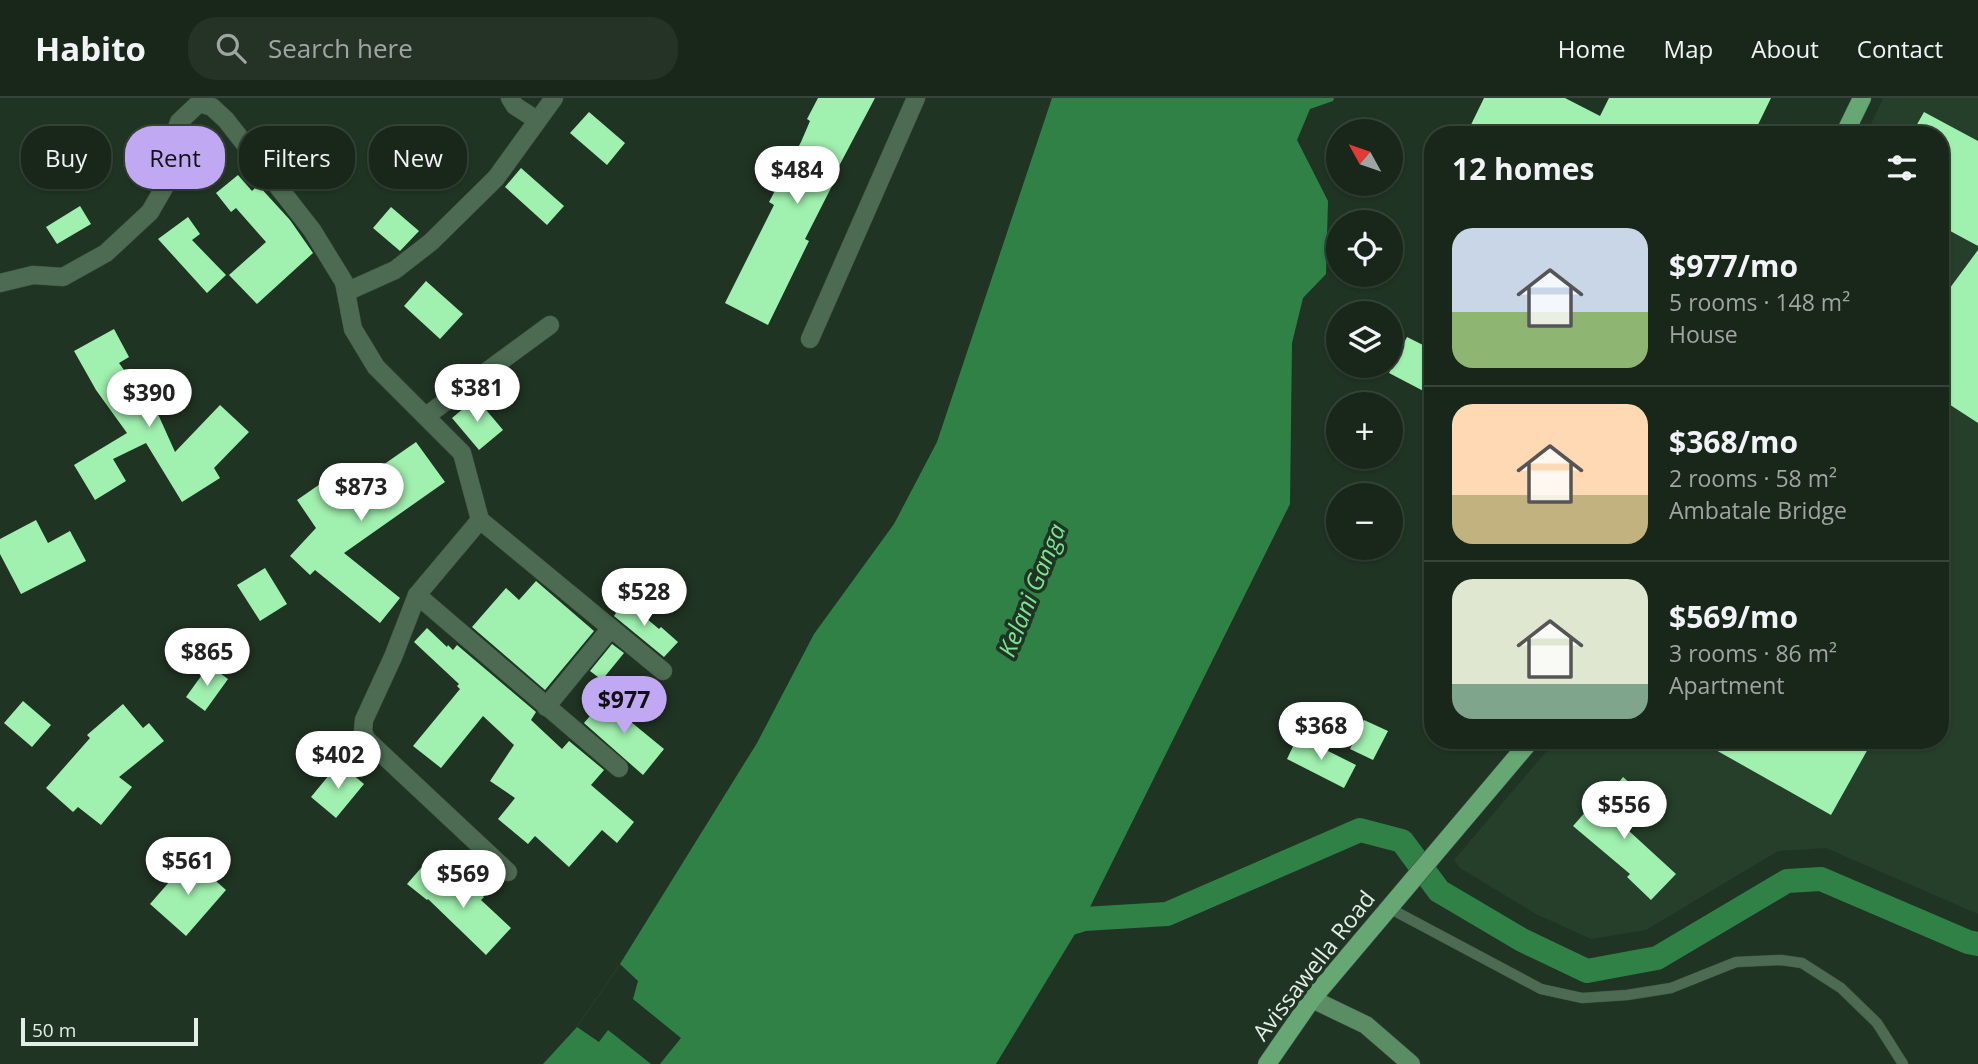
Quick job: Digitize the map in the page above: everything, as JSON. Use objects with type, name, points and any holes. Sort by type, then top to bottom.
[{"type":"main road","points":[[1848,126],[1861,98]]},
{"type":"main road","name":"Avissawella Road","points":[[1266,1064],[1312,999],[1523,749]]},
{"type":"main road","points":[[1312,999],[1366,1025],[1411,1064]]},
{"type":"street","points":[[510,98],[515,106],[537,120]]},
{"type":"street","points":[[346,292],[395,270],[431,242],[496,178],[554,98]]},
{"type":"street","points":[[810,339],[916,98]]},
{"type":"street","points":[[0,283],[33,275],[63,277],[106,253],[150,212],[169,179],[169,150],[179,122],[199,103],[212,107],[226,120],[312,230],[344,282],[353,329],[376,367],[462,453],[480,520],[663,671]]},
{"type":"street","points":[[426,416],[550,326]]},
{"type":"street","points":[[480,520],[417,595],[393,657],[363,720],[363,731],[366,739],[508,872]]},
{"type":"street","points":[[417,595],[546,708],[620,768]]},
{"type":"street","points":[[546,708],[611,628]]},
{"type":"lane","points":[[1394,902],[1541,989],[1582,998],[1671,988],[1736,962],[1781,960],[1802,963],[1841,988],[1868,1014],[1877,1023],[1903,1064]]},
{"type":"shaded area","points":[[1883,98],[1978,98],[1978,914],[1826,848],[1778,851],[1646,930],[1591,939],[1536,914],[1460,868],[1454,860],[1548,749],[1949,749],[1949,126],[1870,126]]},
{"type":"water","name":"Kelani Ganga","points":[[1052,98],[1334,98],[1333,101],[1310,109],[1297,140],[1328,201],[1326,274],[1303,298],[1292,343],[1290,504],[1084,919],[996,1064],[543,1064],[577,1027],[620,964],[757,743],[814,634],[894,524],[937,442]]},
{"type":"pier","points":[[620,964],[638,981],[633,999],[681,1038],[660,1064],[651,1064],[608,1030],[599,1042],[577,1027]]},
{"type":"building","points":[[818,98],[875,98],[829,185],[832,186],[805,239],[809,241],[768,325],[725,303],[774,205],[769,202],[801,142],[810,121],[807,119]]},
{"type":"building","points":[[1484,98],[1565,98],[1600,116],[1609,98],[1771,98],[1757,126],[1470,126]]},
{"type":"building","points":[[589,112],[625,143],[607,165],[570,133]]},
{"type":"building","points":[[1924,112],[1978,141],[1978,246],[1949,230],[1949,126],[1916,126]]},
{"type":"building","points":[[521,168],[564,206],[547,225],[505,187]]},
{"type":"building","points":[[238,175],[239,189],[262,189],[290,220],[313,253],[257,304],[229,275],[266,242],[236,208],[231,212],[216,193],[225,189],[225,186]]},
{"type":"building","points":[[80,206],[91,224],[57,244],[46,227]]},
{"type":"building","points":[[391,207],[419,231],[400,251],[373,228]]},
{"type":"building","points":[[188,217],[200,234],[192,240],[226,275],[207,293],[158,239]]},
{"type":"building","points":[[1978,250],[1978,423],[1949,404],[1949,289]]},
{"type":"building","points":[[426,281],[463,314],[440,339],[404,306]]},
{"type":"building","points":[[114,329],[129,357],[119,363],[149,405],[153,403],[175,452],[220,405],[249,432],[214,468],[220,478],[182,502],[146,443],[113,459],[126,481],[95,500],[74,465],[127,433],[96,390],[74,351]]},
{"type":"building","points":[[1407,337],[1424,346],[1424,391],[1399,378],[1403,378],[1403,345]]},
{"type":"building","points":[[476,398],[503,430],[479,450],[452,418]]},
{"type":"building","points":[[416,442],[445,482],[344,553],[400,598],[380,623],[315,570],[310,575],[290,556],[316,528],[297,500],[349,464],[360,481]]},
{"type":"building","points":[[36,520],[48,543],[70,531],[86,561],[21,594],[0,554],[0,539]]},
{"type":"building","points":[[265,568],[287,604],[260,621],[237,585]]},
{"type":"building","points":[[536,581],[594,631],[545,690],[472,627],[506,588],[519,600]]},
{"type":"building","points":[[622,598],[678,642],[664,657],[614,616],[616,613],[612,609]]},
{"type":"building","points":[[427,628],[447,647],[448,645],[453,650],[457,645],[536,712],[531,720],[562,749],[569,741],[604,770],[591,785],[634,822],[617,843],[602,830],[569,867],[535,836],[528,844],[498,819],[515,798],[490,781],[514,745],[483,716],[441,768],[413,746],[460,689],[457,686],[459,684],[414,642]]},
{"type":"building","points":[[612,644],[624,653],[602,680],[590,671]]},
{"type":"building","points":[[209,665],[228,679],[205,711],[186,697]]},
{"type":"building","points":[[606,697],[626,715],[625,717],[664,749],[643,775],[584,723]]},
{"type":"building","points":[[23,701],[51,725],[32,747],[4,723]]},
{"type":"building","points":[[123,704],[143,728],[149,723],[164,741],[119,777],[132,787],[101,825],[78,807],[73,812],[46,788],[90,738],[87,735]]},
{"type":"building","points":[[1364,720],[1388,731],[1373,760],[1350,749]]},
{"type":"building","points":[[1298,736],[1356,765],[1344,788],[1287,759]]},
{"type":"building","points":[[1714,749],[1868,749],[1831,815]]},
{"type":"building","points":[[339,763],[364,784],[336,818],[311,797]]},
{"type":"building","points":[[1623,777],[1640,792],[1617,820],[1676,874],[1651,900],[1627,877],[1630,874],[1573,826],[1595,801],[1600,805]]},
{"type":"building","points":[[190,858],[226,890],[186,936],[150,904]]},
{"type":"building","points":[[421,868],[448,891],[462,876],[484,897],[481,900],[511,928],[486,955],[428,899],[407,884]]},
{"type":"waterway","points":[[1051,917],[1071,923],[1084,919],[1167,914],[1360,830],[1402,841],[1439,891],[1522,940],[1587,971],[1657,958],[1787,881],[1821,879],[1978,944]]}]
